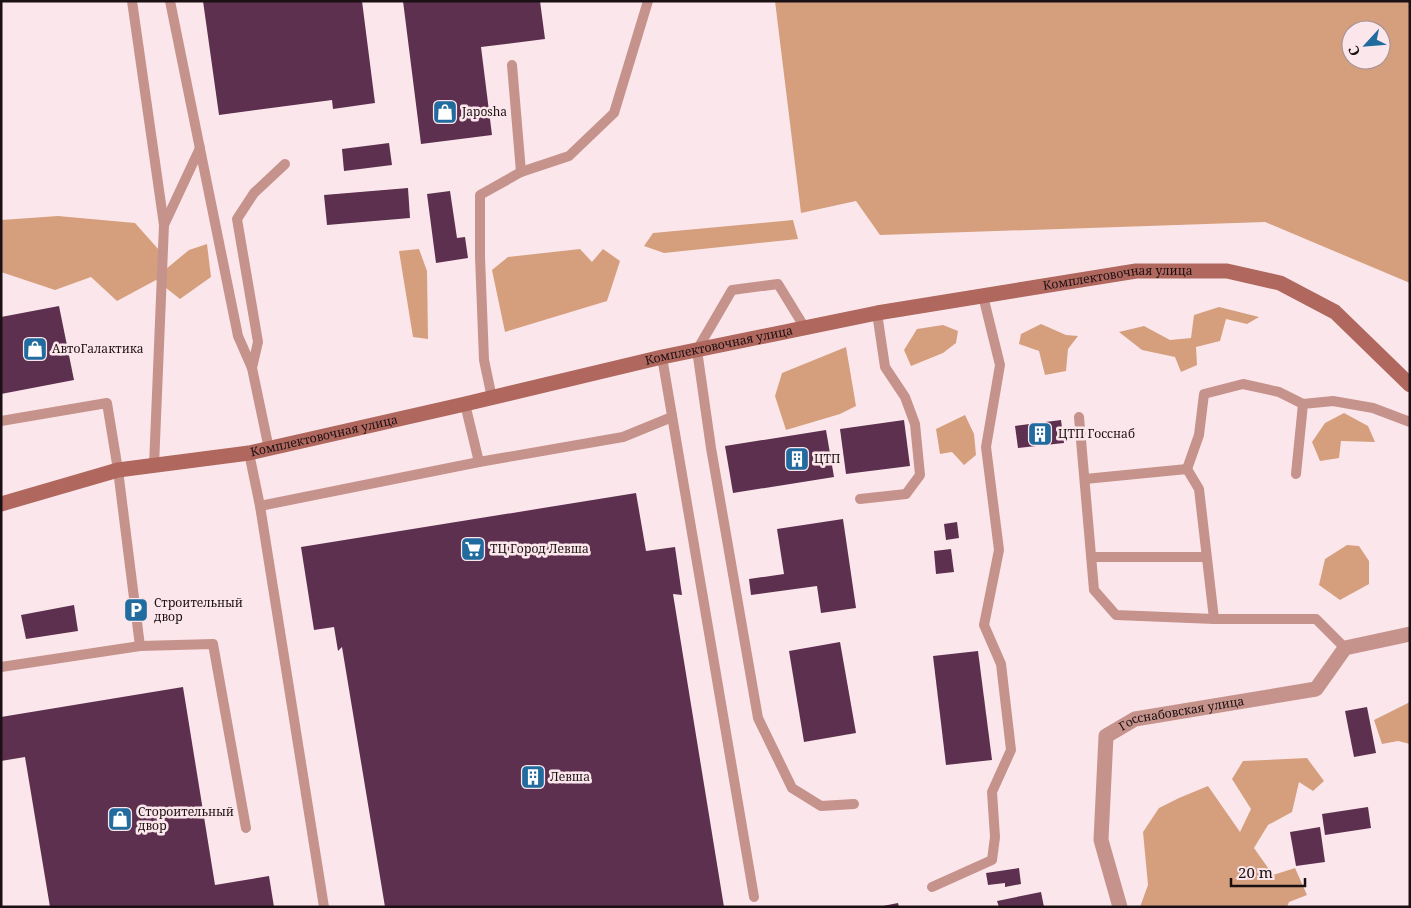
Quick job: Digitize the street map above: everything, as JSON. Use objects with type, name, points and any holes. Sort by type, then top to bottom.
[{"type":"street","name":"Комплектовочная улица","points":[[1,504],[118,470],[250,453],[662,357],[877,313],[1136,271],[1226,271],[1280,283],[1335,312],[1410,386]]},
{"type":"street","points":[[1345,648],[1410,634]]},
{"type":"street","name":"Госснабовская улица","points":[[1120,907],[1101,840],[1106,736],[1135,719],[1316,689],[1345,648]]},
{"type":"lane","points":[[132,1],[164,225],[154,466]]},
{"type":"lane","points":[[170,1],[238,336],[252,368],[269,449]]},
{"type":"lane","points":[[492,398],[484,360],[480,257],[480,195],[521,172],[569,156],[614,113],[648,1]]},
{"type":"lane","points":[[512,65],[521,172]]},
{"type":"lane","points":[[164,225],[200,148]]},
{"type":"lane","points":[[252,368],[258,342],[237,219],[254,193],[285,164]]},
{"type":"lane","points":[[805,328],[778,284],[732,290],[697,350],[711,448],[758,718],[792,788],[821,806],[854,804]]},
{"type":"lane","points":[[932,888],[992,860],[995,837],[992,792],[1011,750],[1001,664],[984,626],[998,550],[986,447],[1000,365],[983,296]]},
{"type":"lane","points":[[860,499],[906,494],[920,475],[915,424],[905,397],[885,366],[877,313]]},
{"type":"lane","points":[[662,357],[754,897]]},
{"type":"lane","points":[[1187,469],[1199,435],[1204,394],[1243,384],[1279,392],[1304,404],[1333,401],[1357,405],[1373,408],[1410,422]]},
{"type":"lane","points":[[1,421],[107,403],[118,470],[140,646]]},
{"type":"lane","points":[[465,404],[480,462]]},
{"type":"lane","points":[[1296,474],[1304,404]]},
{"type":"lane","points":[[260,506],[480,462],[623,437],[672,417]]},
{"type":"lane","points":[[1079,417],[1094,590],[1116,614],[1214,619],[1316,619],[1345,648]]},
{"type":"lane","points":[[250,453],[324,907]]},
{"type":"lane","points":[[1085,479],[1187,469]]},
{"type":"lane","points":[[1187,469],[1199,489],[1214,619]]},
{"type":"lane","points":[[1092,557],[1206,557]]},
{"type":"lane","points":[[1,668],[140,646],[213,644],[246,828]]},
{"type":"shaded area","points":[[775,1],[1410,1],[1410,283],[1265,222],[880,235],[856,201],[801,213]]},
{"type":"shaded area","points":[[58,216],[135,223],[159,250],[166,269],[189,250],[207,244],[211,277],[180,299],[156,280],[117,301],[91,277],[55,290],[1,272],[1,220]]},
{"type":"shaded area","points":[[793,220],[798,239],[664,253],[644,246],[653,233]]},
{"type":"shaded area","points":[[419,249],[427,271],[428,339],[413,337],[399,251]]},
{"type":"shaded area","points":[[580,249],[592,262],[603,249],[620,261],[607,301],[505,332],[492,270],[508,257]]},
{"type":"shaded area","points":[[1219,307],[1259,317],[1247,324],[1226,319],[1220,341],[1196,347],[1197,365],[1181,372],[1175,357],[1142,350],[1119,332],[1144,326],[1170,340],[1191,338],[1194,315]]},
{"type":"shaded area","points":[[1041,324],[1066,335],[1078,336],[1068,349],[1066,371],[1045,375],[1039,351],[1019,344],[1021,334]]},
{"type":"shaded area","points":[[943,325],[958,331],[956,343],[943,353],[911,366],[904,350],[917,329]]},
{"type":"shaded area","points":[[846,347],[856,406],[840,414],[786,430],[775,396],[782,373]]},
{"type":"shaded area","points":[[1344,413],[1368,426],[1375,442],[1341,441],[1339,458],[1320,461],[1312,442],[1325,423]]},
{"type":"shaded area","points":[[965,415],[974,434],[976,455],[964,465],[952,452],[940,454],[936,429]]},
{"type":"shaded area","points":[[1347,545],[1359,546],[1369,561],[1369,584],[1340,600],[1319,585],[1325,559]]},
{"type":"shaded area","points":[[1410,702],[1410,744],[1398,741],[1382,744],[1374,720]]},
{"type":"shaded area","points":[[1307,758],[1324,781],[1313,791],[1299,782],[1292,812],[1268,825],[1254,848],[1273,875],[1295,868],[1307,895],[1289,902],[1287,907],[1140,907],[1148,885],[1143,832],[1159,808],[1208,786],[1240,832],[1251,809],[1232,779],[1243,761]]},
{"type":"building","points":[[203,1],[362,1],[375,103],[333,109],[332,100],[219,115]]},
{"type":"building","points":[[403,1],[540,1],[545,39],[481,47],[492,135],[421,144]]},
{"type":"building","points":[[389,143],[392,165],[344,171],[342,149]]},
{"type":"building","points":[[408,188],[410,218],[327,225],[324,195]]},
{"type":"building","points":[[450,191],[457,238],[465,237],[468,258],[436,263],[427,194]]},
{"type":"building","name":"АвтоГалактика","points":[[59,306],[74,380],[1,394],[1,317]]},
{"type":"building","points":[[904,420],[910,466],[846,474],[840,429]]},
{"type":"building","name":"ЦТП Госснаб","points":[[1061,420],[1064,443],[1018,448],[1015,426]]},
{"type":"building","name":"ЦТП","points":[[826,430],[834,477],[733,493],[725,446]]},
{"type":"building","name":"Левша","points":[[636,493],[646,551],[675,547],[682,595],[673,594],[724,907],[385,907],[342,647],[338,651],[334,627],[314,630],[301,547]]},
{"type":"building","points":[[843,519],[856,608],[821,613],[817,586],[751,595],[749,579],[784,574],[777,529]]},
{"type":"building","points":[[957,522],[959,538],[946,540],[944,524]]},
{"type":"building","points":[[951,549],[954,572],[936,574],[934,551]]},
{"type":"building","points":[[74,605],[78,631],[26,639],[21,615]]},
{"type":"building","points":[[840,642],[856,733],[804,742],[789,651]]},
{"type":"building","points":[[978,651],[992,760],[946,765],[933,656]]},
{"type":"building","name":"Стороительный двор","points":[[183,687],[215,885],[269,876],[274,907],[50,907],[25,757],[1,761],[1,717]]},
{"type":"building","points":[[1367,707],[1376,753],[1354,757],[1345,711]]},
{"type":"building","points":[[1368,807],[1371,828],[1325,835],[1322,814]]},
{"type":"building","points":[[1320,827],[1325,862],[1296,866],[1290,832]]},
{"type":"building","points":[[1019,868],[1021,884],[1005,887],[1005,883],[988,885],[986,873]]},
{"type":"building","points":[[1041,892],[1044,907],[999,907],[997,901]]},
{"type":"building","points":[[898,903],[899,907],[883,907],[883,906]]},
{"type":"place","name":"Japosha","points":[[445,112]]},
{"type":"place","name":"АвтоГалактика","points":[[35,349]]},
{"type":"place","name":"ЦТП Госснаб","points":[[1040,434]]},
{"type":"place","name":"ЦТП","points":[[797,459]]},
{"type":"place","name":"ТЦ Город Левша","points":[[473,549]]},
{"type":"place","name":"Строительный двор","points":[[136,610]]},
{"type":"place","name":"Левша","points":[[533,777]]},
{"type":"place","name":"Стороительный двор","points":[[120,819]]}]
